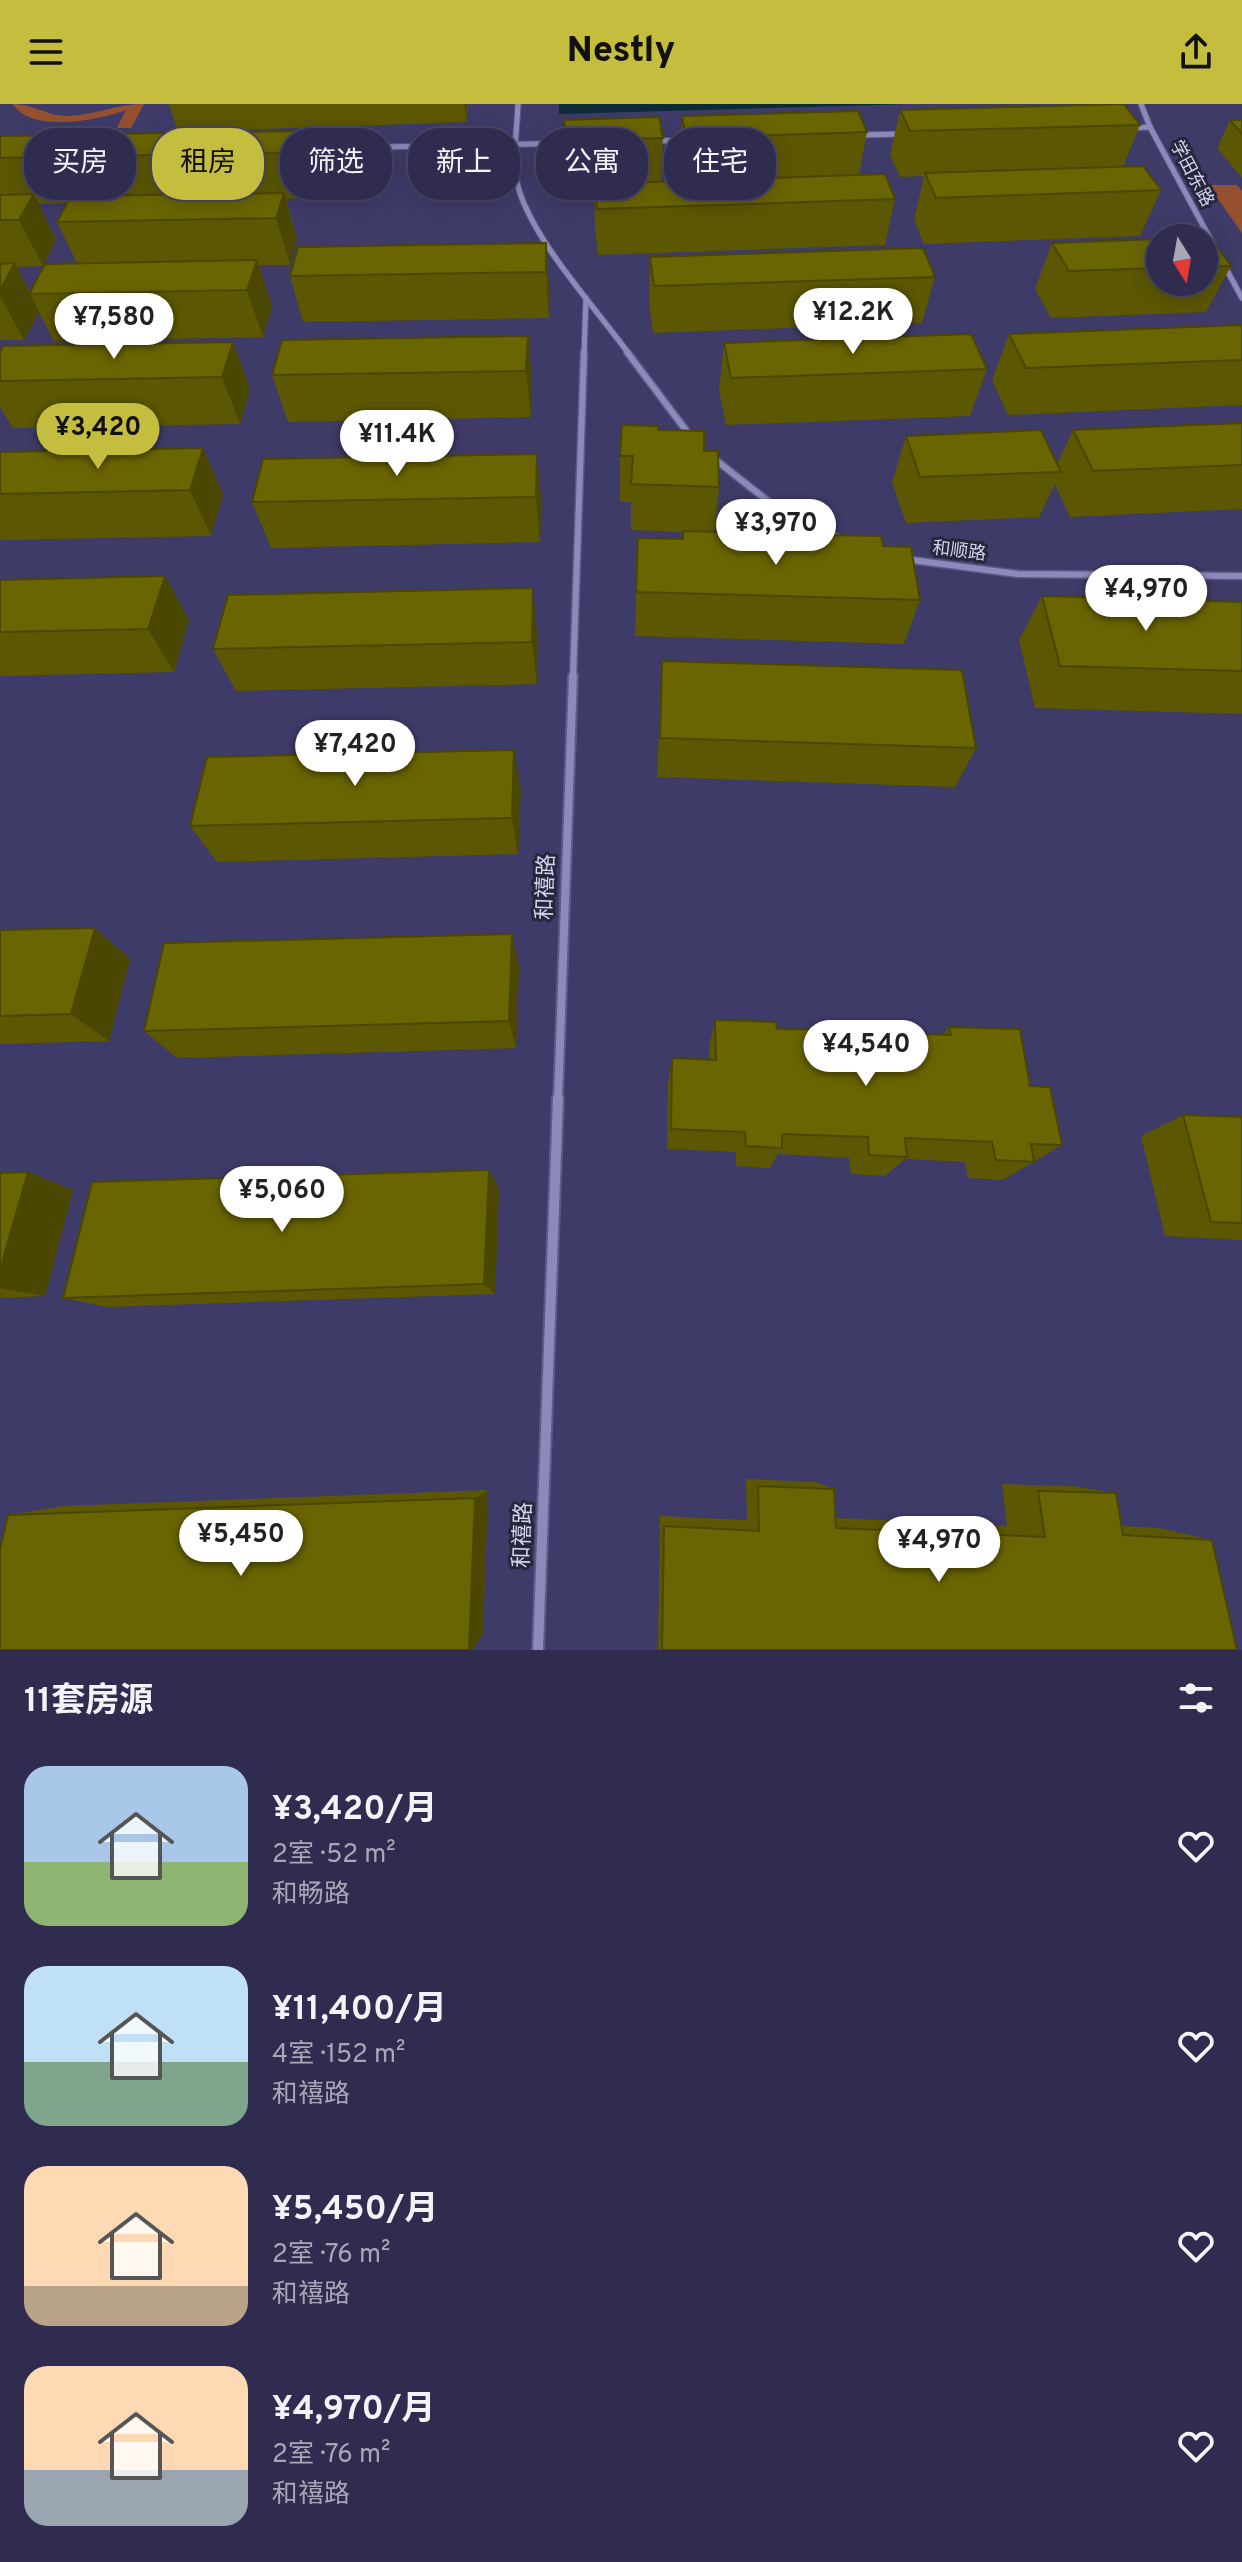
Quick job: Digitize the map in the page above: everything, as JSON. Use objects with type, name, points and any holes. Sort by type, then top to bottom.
[{"type":"street","points":[[517,128],[518,104]]},
{"type":"street","name":"学田东路","points":[[1141,104],[1150,127],[1203,224]]},
{"type":"street","points":[[1118,128],[1150,127]]},
{"type":"street","points":[[849,136],[912,134]]},
{"type":"street","points":[[520,186],[537,230],[695,442]]},
{"type":"street","points":[[1221,259],[1242,298]]},
{"type":"street","name":"和禧路","points":[[538,1650],[586,298]]},
{"type":"street","points":[[704,450],[773,505],[843,540]]},
{"type":"street","name":"和顺路","points":[[895,558],[1018,574],[1242,576]]},
{"type":"shaded area","points":[[13,104],[68,116],[144,104],[131,128],[117,128],[126,110],[100,118],[66,122],[35,119]]},
{"type":"shaded area","points":[[1208,185],[1237,185],[1242,191],[1242,233]]},
{"type":"water","points":[[559,104],[910,104],[559,114]]},
{"type":"building","points":[[1124,104],[1140,125],[910,131],[900,110]]},
{"type":"building","points":[[858,111],[867,132],[776,135],[776,128],[684,128],[682,116]]},
{"type":"building","points":[[659,117],[663,138],[648,138],[648,128],[565,128],[564,120]]},
{"type":"building","points":[[1230,120],[1242,120],[1242,134]]},
{"type":"building","points":[[280,131],[280,153],[264,153],[264,132]]},
{"type":"building","points":[[136,133],[152,133],[152,155],[136,155]]},
{"type":"building","points":[[0,136],[24,136],[24,158],[0,158]]},
{"type":"building","points":[[1143,166],[1161,190],[936,198],[925,173]]},
{"type":"building","points":[[885,174],[895,199],[597,209],[596,200],[648,200],[648,182],[664,182],[664,200],[776,200],[776,178]]},
{"type":"building","points":[[264,193],[280,193],[282,200],[276,218],[57,222],[69,200],[136,200],[136,195],[152,195],[152,200],[264,200]]},
{"type":"building","points":[[24,194],[24,200],[31,200],[19,220],[0,220],[0,195]]},
{"type":"building","points":[[1146,240],[1146,268],[1069,271],[1052,243]]},
{"type":"building","points":[[546,243],[546,272],[290,276],[298,247]]},
{"type":"building","points":[[923,248],[935,277],[654,286],[650,257]]},
{"type":"building","points":[[1218,248],[1231,266],[1218,266]]},
{"type":"building","points":[[257,260],[247,290],[29,294],[45,264]]},
{"type":"building","points":[[15,263],[0,290],[0,264]]},
{"type":"building","points":[[1242,325],[1242,360],[1026,368],[1009,334]]},
{"type":"building","points":[[971,334],[987,369],[731,378],[724,343]]},
{"type":"building","points":[[528,336],[526,371],[272,375],[282,340]]},
{"type":"building","points":[[233,342],[222,377],[0,381],[0,352],[3,346]]},
{"type":"building","points":[[1242,423],[1242,465],[1093,471],[1073,430]]},
{"type":"building","points":[[622,425],[704,431],[704,451],[718,451],[719,487],[631,484],[633,456],[620,456]]},
{"type":"building","points":[[1041,430],[1061,472],[920,477],[906,436]]},
{"type":"building","points":[[203,448],[190,490],[0,494],[0,452]]},
{"type":"building","points":[[537,454],[536,497],[252,502],[263,459]]},
{"type":"building","points":[[683,531],[747,533],[747,544],[822,546],[821,535],[881,536],[883,546],[911,547],[920,600],[636,592],[638,538],[683,539]]},
{"type":"building","points":[[165,576],[148,629],[0,632],[0,580]]},
{"type":"building","points":[[533,588],[532,642],[213,649],[228,595]]},
{"type":"building","points":[[1042,596],[1242,602],[1242,671],[1060,666]]},
{"type":"building","points":[[662,661],[962,670],[976,748],[660,738]]},
{"type":"building","points":[[514,750],[512,818],[190,826],[207,757]]},
{"type":"building","points":[[95,928],[71,1014],[0,1016],[0,930]]},
{"type":"building","points":[[512,934],[509,1021],[144,1031],[164,943]]},
{"type":"building","points":[[715,1020],[776,1022],[777,1029],[830,1030],[830,1022],[892,1024],[894,1033],[951,1035],[949,1027],[1020,1029],[1030,1086],[1050,1087],[1062,1145],[1031,1144],[1034,1162],[996,1160],[992,1142],[905,1138],[907,1157],[869,1155],[868,1137],[782,1134],[782,1148],[746,1146],[745,1132],[671,1129],[672,1058],[716,1060]]},
{"type":"building","points":[[1183,1115],[1242,1117],[1242,1223],[1211,1222]]},
{"type":"building","points":[[489,1170],[484,1284],[63,1298],[92,1182]]},
{"type":"building","points":[[28,1172],[0,1270],[0,1173]]},
{"type":"building","points":[[758,1486],[834,1489],[836,1528],[1045,1537],[1038,1491],[1116,1493],[1123,1535],[1212,1540],[1237,1650],[662,1650],[664,1526],[759,1531]]},
{"type":"building","points":[[475,1498],[469,1650],[0,1650],[0,1549],[8,1515]]}]
